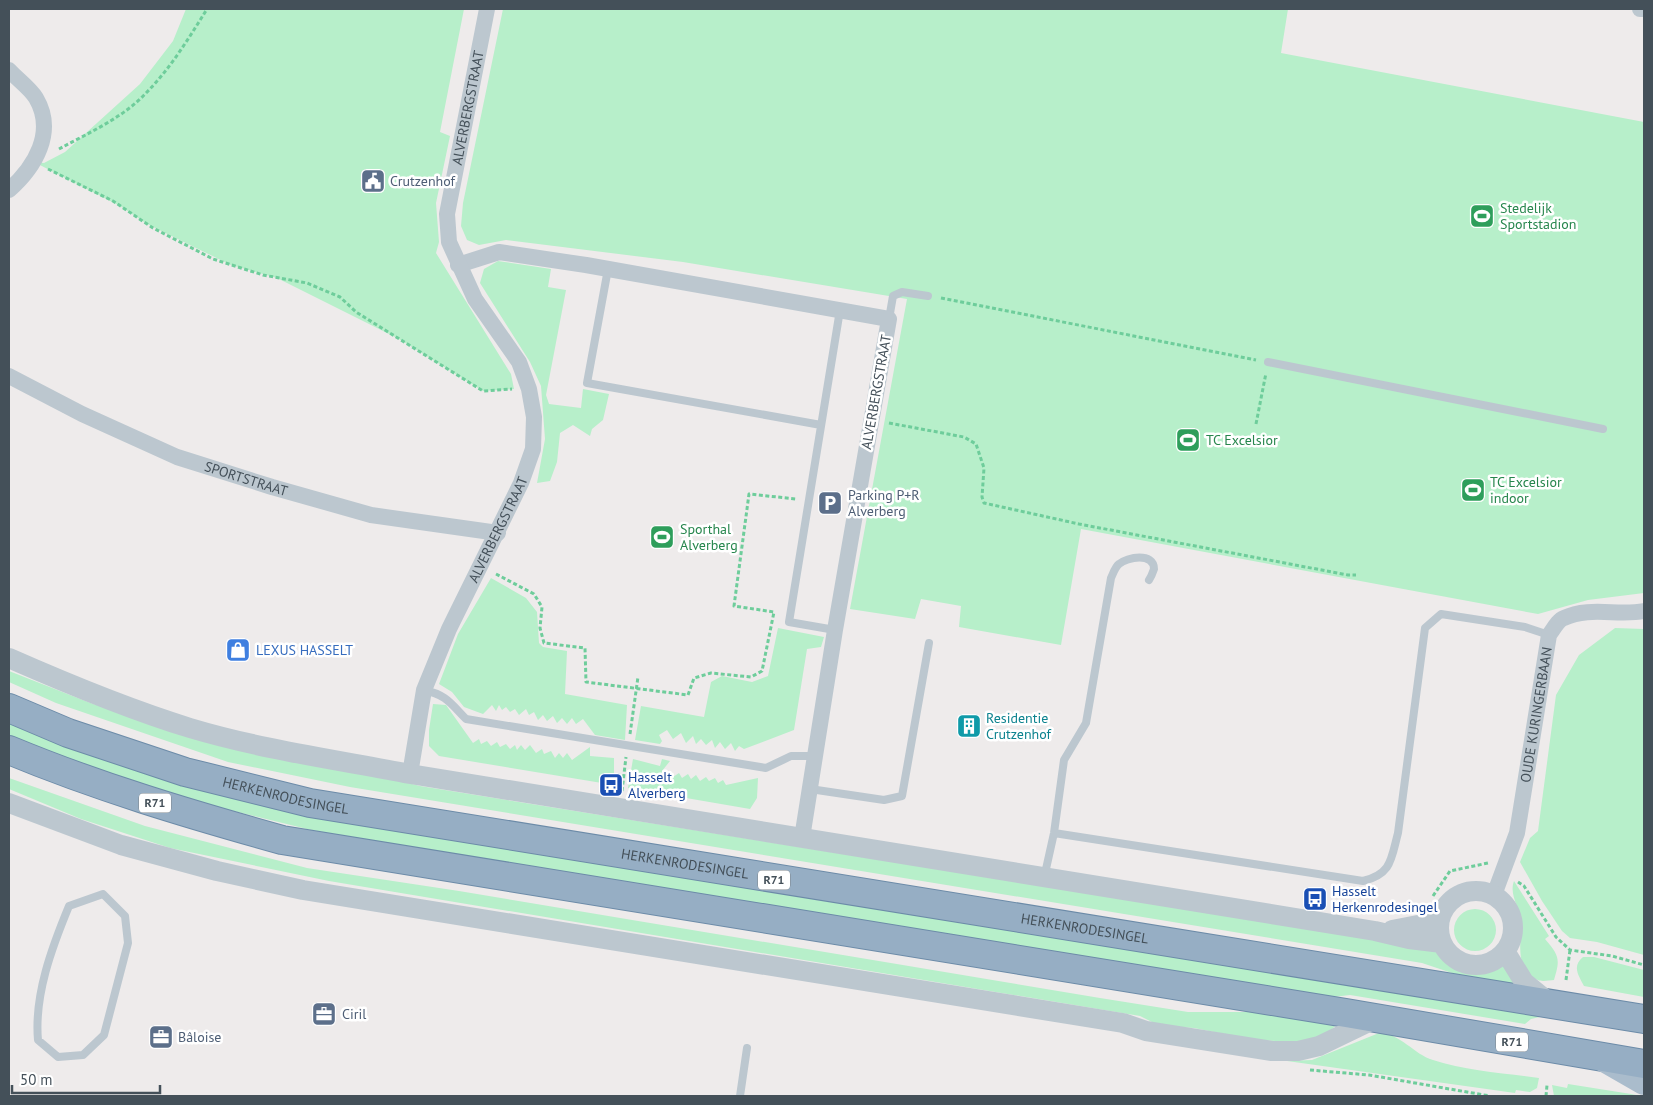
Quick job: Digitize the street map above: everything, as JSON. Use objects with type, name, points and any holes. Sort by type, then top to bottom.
[{"type":"highway","name":"HERKENRODESINGEL","points":[[9,708],[68,733],[185,772],[310,803],[1644,1019]]},
{"type":"highway","name":"R71","points":[[9,750],[53,768],[170,809],[282,840],[1377,1018],[1644,1064]]},
{"type":"main road","points":[[1599,1056],[1644,1082]]},
{"type":"street","name":"ALVERBERGSTRAAT","points":[[410,774],[424,690],[449,629],[482,566],[521,483],[533,449],[534,417],[529,389],[519,362],[475,299],[449,242],[447,214],[487,9]]},
{"type":"street","points":[[9,70],[36,97],[44,116],[44,140],[34,162],[9,190]]},
{"type":"street","name":"ALVERBERGSTRAAT","points":[[458,265],[499,252],[608,269],[889,319],[834,630],[802,838]]},
{"type":"street","name":"SPORTSTRAAT","points":[[9,376],[82,414],[177,457],[371,515],[498,533]]},
{"type":"street","name":"OUDE KURINGERBAAN","points":[[1494,895],[1517,834],[1548,635],[1563,618],[1599,611],[1629,614],[1644,611]]},
{"type":"street","points":[[9,658],[99,698],[192,728],[289,751],[410,774],[1375,931],[1409,939],[1442,942]]},
{"type":"street","points":[[9,803],[121,845],[217,871],[303,890],[1123,1023],[1146,1031],[1272,1051],[1298,1051],[1319,1046],[1377,1018]]},
{"type":"street","points":[[1375,931],[1414,926],[1436,906],[1448,903],[1461,894],[1473,891],[1494,895],[1508,911],[1513,925],[1512,938],[1505,952],[1495,960],[1483,965],[1470,965],[1453,957],[1442,942],[1436,906]]},
{"type":"street","points":[[1505,952],[1524,982],[1551,1005]]},
{"type":"lane","points":[[608,269],[587,383],[821,425]]},
{"type":"lane","points":[[889,319],[893,296],[902,292],[928,296]]},
{"type":"lane","points":[[834,630],[789,622],[840,310]]},
{"type":"lane","points":[[1268,362],[1603,429]]},
{"type":"lane","points":[[1044,878],[1054,833],[1064,760],[1086,723],[1111,578],[1118,564],[1132,557],[1144,558],[1152,564],[1154,569],[1149,580]]},
{"type":"lane","points":[[1054,833],[1363,881],[1377,878],[1390,865],[1398,833],[1425,628],[1441,614],[1525,627],[1548,635]]},
{"type":"lane","points":[[810,789],[884,800],[902,796],[929,643]]},
{"type":"lane","points":[[424,690],[439,693],[449,699],[466,719],[766,768],[791,756],[815,756]]},
{"type":"lane","points":[[103,894],[125,916],[128,943],[104,1034],[83,1054],[58,1057],[38,1040],[36,1021],[46,972],[56,936],[69,906],[103,894]]},
{"type":"lane","points":[[740,1096],[747,1048]]},
{"type":"path","points":[[34,162],[116,117],[146,94],[183,46],[207,9]]},
{"type":"path","points":[[34,162],[113,201],[154,228],[213,259],[263,275],[307,283],[340,297],[356,312],[483,391],[529,389]]},
{"type":"path","points":[[928,296],[1268,362],[1256,424]]},
{"type":"path","points":[[871,419],[964,437],[976,444],[984,468],[984,503],[1089,526],[1356,575]]},
{"type":"path","points":[[482,566],[534,594],[542,607],[540,628],[544,643],[585,648],[586,682],[688,695],[694,678],[711,673],[751,677],[762,671],[774,612],[734,606],[749,494],[808,501]]},
{"type":"path","points":[[1436,906],[1450,871],[1487,863],[1503,869],[1524,886],[1556,937],[1570,950],[1612,956],[1644,965]]},
{"type":"path","points":[[1566,980],[1570,950]]},
{"type":"path","points":[[1546,1096],[1547,1085]]},
{"type":"green space","points":[[186,9],[464,9],[440,132],[450,136],[436,203],[439,242],[436,253],[511,374],[514,389],[483,391],[399,339],[277,278],[231,265],[147,224],[120,206],[34,162],[44,163],[65,152],[140,84],[173,41]]},
{"type":"green space","points":[[503,9],[1288,9],[1281,53],[1644,122],[1644,593],[1588,600],[1538,614],[1081,529],[1061,645],[959,627],[961,606],[921,599],[915,619],[850,609],[907,299],[683,262],[506,240],[479,245],[467,240],[461,226],[463,203]]},
{"type":"green space","points":[[498,261],[551,269],[548,287],[566,290],[546,395],[549,404],[581,408],[583,389],[609,394],[603,420],[592,429],[590,436],[573,425],[560,433],[557,462],[550,481],[537,483],[545,439],[541,386],[530,362],[480,283],[484,269]]},
{"type":"green space","points":[[491,578],[526,598],[537,612],[539,643],[543,647],[567,651],[565,694],[627,705],[625,740],[595,735],[583,719],[576,724],[572,718],[567,724],[562,718],[557,723],[553,716],[547,721],[543,715],[538,720],[534,712],[529,715],[526,709],[519,715],[515,709],[510,712],[506,707],[502,710],[499,705],[496,711],[492,705],[483,714],[464,707],[452,692],[439,684],[458,634]]},
{"type":"green space","points":[[778,628],[824,637],[821,647],[807,649],[794,730],[744,749],[739,746],[735,751],[731,743],[725,749],[720,742],[715,748],[712,740],[706,745],[701,739],[696,744],[693,736],[686,743],[681,733],[673,739],[667,730],[659,735],[662,741],[660,744],[635,740],[641,706],[704,717],[711,682],[722,676],[752,682],[768,676]]},
{"type":"green space","points":[[1615,628],[1644,629],[1644,955],[1597,942],[1570,938],[1562,931],[1542,901],[1520,862],[1530,838],[1538,831],[1556,695],[1579,655]]},
{"type":"green space","points":[[9,671],[93,704],[420,786],[1435,949],[1452,964],[1467,971],[1484,971],[1505,964],[1519,984],[1513,987],[1467,978],[1422,963],[350,787],[228,762],[56,703],[9,682]]},
{"type":"green space","points":[[433,704],[446,705],[473,743],[479,739],[481,744],[487,741],[491,746],[497,742],[500,747],[506,744],[510,749],[515,745],[517,750],[521,745],[525,750],[530,745],[536,753],[542,749],[544,754],[551,751],[555,758],[559,753],[563,758],[567,753],[572,760],[590,747],[590,756],[614,758],[614,785],[439,756],[429,746],[429,730]]},
{"type":"green space","points":[[9,721],[97,758],[223,796],[368,827],[553,854],[1544,1016],[1531,1019],[1525,1024],[1350,995],[1316,999],[311,830],[172,796],[9,738]]},
{"type":"green space","points":[[633,759],[660,766],[662,759],[670,761],[662,771],[667,770],[665,774],[670,772],[673,777],[679,773],[682,778],[688,774],[691,779],[696,775],[700,781],[706,777],[709,781],[715,778],[718,783],[723,780],[726,785],[758,778],[757,798],[750,809],[628,788]]},
{"type":"green space","points":[[9,778],[145,826],[307,868],[459,891],[1188,1012],[1261,1012],[1335,1026],[1327,1035],[1302,1042],[1254,1040],[1194,1028],[1160,1026],[1140,1016],[329,881],[170,848],[81,819],[9,789]]},
{"type":"green space","points":[[1514,881],[1549,936],[1545,939],[1554,950],[1558,963],[1554,980],[1538,980],[1530,976],[1522,962],[1520,953],[1521,919],[1513,891]]},
{"type":"green space","points":[[1475,909],[1490,915],[1496,930],[1490,945],[1475,951],[1460,945],[1454,930],[1460,915]]},
{"type":"green space","points":[[1583,957],[1594,957],[1644,970],[1644,997],[1584,986],[1577,971],[1578,964]]},
{"type":"green space","points":[[1379,1033],[1401,1040],[1426,1057],[1446,1064],[1539,1078],[1537,1088],[1530,1092],[1516,1090],[1515,1093],[1287,1061],[1312,1060]]},
{"type":"green space","points":[[1568,1084],[1641,1096],[1554,1096],[1552,1085],[1567,1088]]},
{"type":"place","name":"Crutzenhof","points":[[373,181]]},
{"type":"place","name":"Stedelijk Sportstadion","points":[[1482,216]]},
{"type":"place","name":"TC Excelsior","points":[[1188,440]]},
{"type":"place","name":"TC Excelsior indoor","points":[[1473,490]]},
{"type":"place","name":"Parking P+R Alverberg","points":[[830,503]]},
{"type":"place","name":"Sporthal Alverberg","points":[[662,537]]},
{"type":"place","name":"LEXUS HASSELT","points":[[238,650]]},
{"type":"place","name":"Residentie Crutzenhof","points":[[969,726]]},
{"type":"place","name":"Hasselt Alverberg","points":[[611,785]]},
{"type":"place","name":"Hasselt Herkenrodesingel","points":[[1315,899]]},
{"type":"place","name":"Ciril","points":[[324,1014]]},
{"type":"place","name":"Bâloise","points":[[161,1037]]}]
